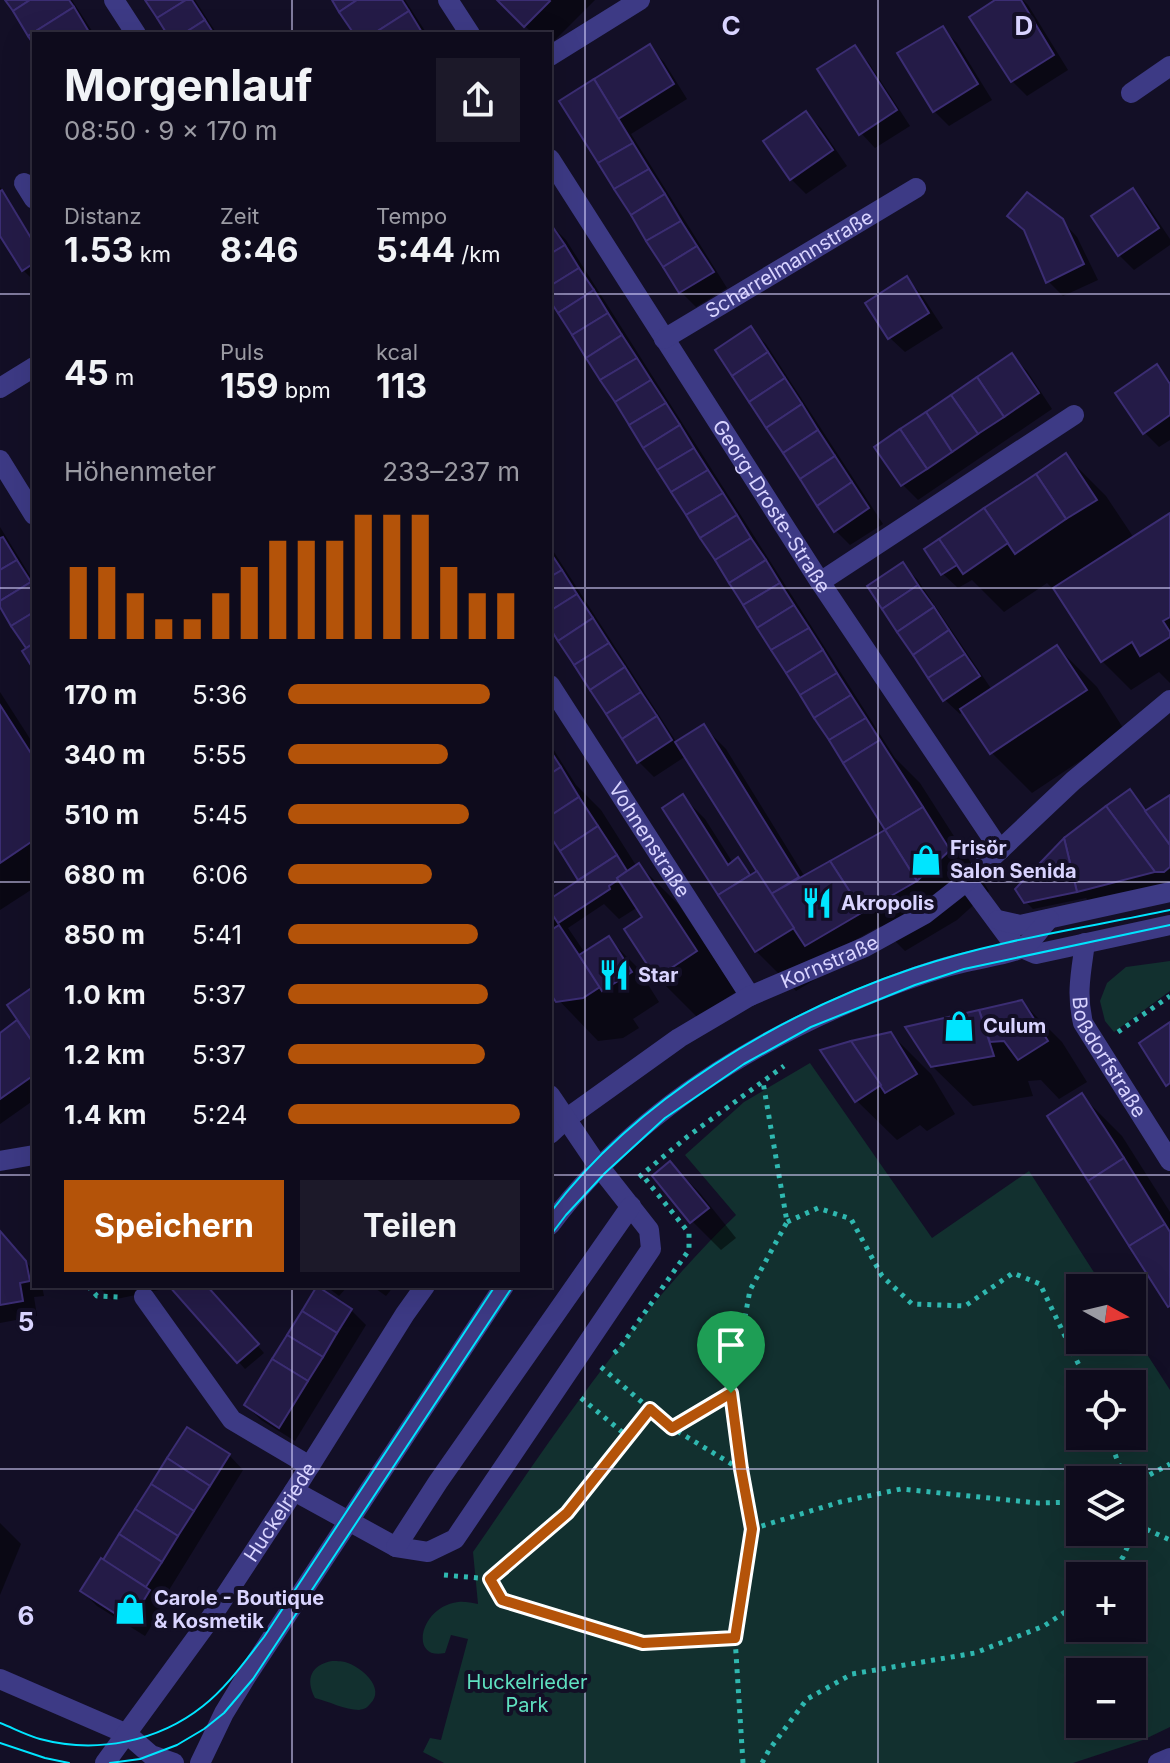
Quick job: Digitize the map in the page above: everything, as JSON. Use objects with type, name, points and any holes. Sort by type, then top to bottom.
[{"type":"street","points":[[114,0],[135,32]]},
{"type":"street","points":[[448,0],[469,32]]},
{"type":"street","points":[[552,55],[640,0]]},
{"type":"street","points":[[1131,93],[1170,66]]},
{"type":"street","name":"Georg-Droste-Straße","points":[[552,162],[820,582],[1000,850]]},
{"type":"street","name":"Scharrelmannstraße","points":[[664,339],[916,188]]},
{"type":"street","points":[[0,388],[32,368]]},
{"type":"street","points":[[820,582],[1074,415]]},
{"type":"street","points":[[0,460],[32,512]]},
{"type":"street","name":"Vohnenstraße","points":[[552,688],[750,996]]},
{"type":"street","name":"Kornstraße","points":[[566,1119],[679,1038],[750,996],[865,947],[925,914],[967,881],[1073,781],[1170,700]]},
{"type":"street","points":[[967,881],[1012,942],[1036,954],[1170,925]]},
{"type":"street","points":[[998,920],[1020,925],[1170,892]]},
{"type":"street","points":[[552,1223],[600,1166],[626,1141],[674,1102],[765,1043],[803,1022],[900,982],[1022,948],[1049,919]]},
{"type":"street","name":"Boßdorfstraße","points":[[1085,943],[1079,983],[1083,1023],[1170,1161]]},
{"type":"street","points":[[294,1491],[396,1547],[428,1552],[455,1539],[651,1249],[649,1230],[552,1098]]},
{"type":"street","points":[[552,1132],[566,1119]]},
{"type":"street","points":[[0,1161],[32,1155]]},
{"type":"street","points":[[396,1547],[625,1199]]},
{"type":"street","name":"Huckelriede","points":[[105,1763],[210,1619],[424,1288]]},
{"type":"street","points":[[200,1763],[224,1713],[246,1677],[503,1288]]},
{"type":"street","points":[[144,1297],[232,1420],[310,1466]]},
{"type":"street","points":[[0,1679],[127,1734],[151,1755],[174,1763]]},
{"type":"street","points":[[1158,1763],[1170,1758]]},
{"type":"path","points":[[1098,1046],[1170,996]]},
{"type":"path","points":[[625,1199],[687,1137],[786,1065]]},
{"type":"path","points":[[763,1082],[787,1222]]},
{"type":"path","points":[[743,1763],[735,1638],[752,1529],[731,1393],[750,1290],[787,1222],[818,1208],[851,1219],[882,1276],[912,1304],[965,1306],[1013,1273],[1040,1284],[1081,1370]]},
{"type":"path","points":[[90,1288],[97,1296],[144,1297]]},
{"type":"path","points":[[597,1363],[672,1428],[741,1469]]},
{"type":"path","points":[[672,1428],[731,1393]]},
{"type":"path","points":[[577,1394],[627,1436]]},
{"type":"path","points":[[444,1575],[490,1579],[567,1513],[650,1409]]},
{"type":"path","points":[[1146,1477],[1170,1464]]},
{"type":"path","points":[[752,1529],[840,1502],[901,1489],[1038,1503],[1066,1502]]},
{"type":"path","points":[[1146,1529],[1170,1540]]},
{"type":"path","points":[[490,1579],[502,1600],[643,1643],[735,1638]]},
{"type":"path","points":[[762,1763],[807,1699],[852,1674],[975,1653],[1044,1626],[1066,1611]]},
{"type":"green space","points":[[1170,961],[1170,991],[1114,1032],[1105,1021],[1100,1001],[1107,983],[1126,967]]},
{"type":"green space","name":"Huckelrieder Park","points":[[810,1063],[932,1238],[1029,1171],[1095,1274],[1066,1274],[1066,1354],[1146,1353],[1170,1390],[1170,1727],[1143,1740],[1073,1763],[444,1763],[423,1752],[430,1738],[441,1740],[468,1639],[451,1635],[445,1653],[434,1653],[426,1649],[423,1642],[427,1622],[445,1606],[460,1602],[478,1604],[473,1552],[629,1334],[698,1253],[736,1215],[685,1155],[744,1102]]},
{"type":"green space","points":[[332,1661],[351,1664],[370,1678],[375,1691],[368,1706],[354,1710],[315,1698],[310,1685],[312,1674],[319,1666]]},
{"type":"building","points":[[5,0],[30,0],[13,11]]},
{"type":"building","points":[[30,0],[69,0],[74,7],[28,36],[13,11]]},
{"type":"building","points":[[145,0],[186,0],[157,18]]},
{"type":"building","points":[[186,0],[192,0],[205,20],[186,32],[166,32],[157,18]]},
{"type":"building","points":[[332,0],[357,0],[339,12]]},
{"type":"building","points":[[357,0],[402,0],[409,11],[376,32],[353,32],[339,12]]},
{"type":"building","points":[[497,0],[549,0],[550,1],[524,27]]},
{"type":"building","points":[[995,0],[1021,0],[1054,55],[1011,82],[969,17]]},
{"type":"building","points":[[74,7],[89,32],[34,32]]},
{"type":"building","points":[[409,11],[422,32],[376,32]]},
{"type":"building","points":[[205,20],[213,32],[186,32]]},
{"type":"building","points":[[943,26],[978,84],[933,112],[897,53]]},
{"type":"building","points":[[650,44],[674,84],[618,119],[594,79]]},
{"type":"building","points":[[855,45],[897,110],[859,135],[817,69]]},
{"type":"building","points":[[594,79],[633,143],[598,163],[559,101]]},
{"type":"building","points":[[806,111],[833,150],[790,180],[763,141]]},
{"type":"building","points":[[633,143],[649,169],[614,189],[598,163]]},
{"type":"building","points":[[649,169],[665,194],[631,215],[614,189]]},
{"type":"building","points":[[1133,188],[1159,228],[1118,256],[1091,216]]},
{"type":"building","points":[[0,191],[32,240],[32,264],[22,271],[0,236]]},
{"type":"building","points":[[1027,192],[1063,219],[1084,264],[1046,283],[1024,230],[1007,216]]},
{"type":"building","points":[[665,194],[681,221],[646,241],[631,215]]},
{"type":"building","points":[[681,221],[697,246],[663,267],[646,241]]},
{"type":"building","points":[[552,226],[565,245],[552,253]]},
{"type":"building","points":[[565,245],[579,268],[552,285],[552,253]]},
{"type":"building","points":[[697,246],[714,272],[679,293],[663,267]]},
{"type":"building","points":[[579,268],[594,290],[558,313],[552,304],[552,285]]},
{"type":"building","points":[[907,276],[929,313],[888,339],[865,303]]},
{"type":"building","points":[[594,290],[608,313],[572,335],[558,313]]},
{"type":"building","points":[[608,313],[622,335],[586,358],[572,335]]},
{"type":"building","points":[[751,326],[768,352],[732,376],[715,350]]},
{"type":"building","points":[[622,335],[637,358],[600,380],[586,358]]},
{"type":"building","points":[[768,352],[785,378],[749,402],[732,376]]},
{"type":"building","points":[[1012,353],[1039,393],[1004,417],[977,377]]},
{"type":"building","points":[[637,358],[651,380],[615,402],[600,380]]},
{"type":"building","points":[[1157,364],[1170,384],[1170,415],[1143,434],[1115,393]]},
{"type":"building","points":[[977,377],[1004,417],[978,434],[951,395]]},
{"type":"building","points":[[785,378],[802,404],[766,428],[749,402]]},
{"type":"building","points":[[651,380],[666,403],[629,425],[615,402]]},
{"type":"building","points":[[951,395],[978,434],[952,452],[926,412]]},
{"type":"building","points":[[666,403],[680,425],[643,448],[629,425]]},
{"type":"building","points":[[802,404],[818,430],[783,453],[766,428]]},
{"type":"building","points":[[926,412],[952,452],[927,469],[900,429]]},
{"type":"building","points":[[680,425],[694,448],[657,470],[643,448]]},
{"type":"building","points":[[900,429],[927,469],[901,486],[874,447]]},
{"type":"building","points":[[818,430],[835,456],[800,479],[783,453]]},
{"type":"building","points":[[694,448],[708,470],[671,492],[657,470]]},
{"type":"building","points":[[1066,453],[1097,500],[1066,519],[1036,474]]},
{"type":"building","points":[[835,456],[852,482],[817,506],[800,479]]},
{"type":"building","points":[[708,470],[723,493],[686,515],[671,492]]},
{"type":"building","points":[[1036,474],[1066,519],[1015,554],[984,508]]},
{"type":"building","points":[[852,482],[869,508],[834,532],[817,506]]},
{"type":"building","points":[[723,493],[737,515],[700,538],[686,515]]},
{"type":"building","points":[[984,508],[1008,543],[963,574],[939,539]]},
{"type":"building","points":[[1170,513],[1170,617],[1163,621],[1170,637],[1140,656],[1132,642],[1101,662],[1053,588]]},
{"type":"building","points":[[737,515],[751,538],[715,560],[700,538]]},
{"type":"building","points":[[3,537],[17,560],[0,570],[0,538]]},
{"type":"building","points":[[751,538],[766,560],[729,583],[715,560]]},
{"type":"building","points":[[939,539],[957,565],[941,575],[924,549]]},
{"type":"building","points":[[552,555],[562,570],[552,576]]},
{"type":"building","points":[[17,560],[31,582],[0,601],[0,570]]},
{"type":"building","points":[[766,560],[780,583],[743,605],[729,583]]},
{"type":"building","points":[[903,562],[918,585],[882,609],[867,586]]},
{"type":"building","points":[[562,570],[577,594],[552,610],[552,576]]},
{"type":"building","points":[[31,582],[32,613],[11,626],[0,607],[0,601]]},
{"type":"building","points":[[780,583],[794,605],[757,628],[743,605]]},
{"type":"building","points":[[918,585],[934,607],[897,632],[882,609]]},
{"type":"building","points":[[577,594],[593,618],[558,641],[552,631],[552,610]]},
{"type":"building","points":[[794,605],[809,628],[771,650],[757,628]]},
{"type":"building","points":[[934,607],[949,630],[913,655],[897,632]]},
{"type":"building","points":[[32,613],[32,644],[26,648],[11,626]]},
{"type":"building","points":[[593,618],[609,643],[574,665],[558,641]]},
{"type":"building","points":[[809,628],[823,650],[786,673],[771,650]]},
{"type":"building","points":[[949,630],[965,654],[928,678],[913,655]]},
{"type":"building","points":[[609,643],[625,667],[590,690],[574,665]]},
{"type":"building","points":[[32,644],[32,667],[22,651]]},
{"type":"building","points":[[1057,645],[1087,690],[990,754],[960,709]]},
{"type":"building","points":[[823,650],[837,673],[800,695],[786,673]]},
{"type":"building","points":[[965,654],[980,676],[943,701],[928,678]]},
{"type":"building","points":[[625,667],[641,692],[606,714],[590,690]]},
{"type":"building","points":[[837,673],[851,695],[814,718],[800,695]]},
{"type":"building","points":[[641,692],[657,716],[622,739],[606,714]]},
{"type":"building","points":[[851,695],[866,718],[829,740],[814,718]]},
{"type":"building","points":[[0,705],[32,755],[32,841],[0,863]]},
{"type":"building","points":[[657,716],[672,740],[637,763],[622,739]]},
{"type":"building","points":[[866,718],[880,740],[843,763],[829,740]]},
{"type":"building","points":[[704,724],[799,877],[771,894],[675,742]]},
{"type":"building","points":[[880,740],[923,807],[885,830],[843,763]]},
{"type":"building","points":[[552,753],[561,767],[552,773]]},
{"type":"building","points":[[561,767],[579,797],[552,815],[552,773]]},
{"type":"building","points":[[1130,789],[1170,845],[1170,867],[1164,872],[1155,872],[1106,806]]},
{"type":"building","points":[[683,794],[728,865],[738,857],[750,875],[718,895],[662,808]]},
{"type":"building","points":[[1170,795],[1170,845],[1145,811]]},
{"type":"building","points":[[579,797],[598,826],[560,851],[552,839],[552,815]]},
{"type":"building","points":[[1106,806],[1155,872],[1077,892],[1064,838]]},
{"type":"building","points":[[923,807],[950,850],[917,881],[885,830]]},
{"type":"building","points":[[598,826],[617,855],[578,880],[560,851]]},
{"type":"building","points":[[885,830],[917,881],[863,912],[830,861]]},
{"type":"building","points":[[1064,838],[1077,892],[1024,903],[1015,889]]},
{"type":"building","points":[[617,855],[627,871],[609,886],[610,889],[558,923],[552,914],[552,898]]},
{"type":"building","name":"Akropolis","points":[[830,861],[863,912],[805,946],[771,894]]},
{"type":"building","points":[[639,863],[697,951],[656,978],[624,929],[642,917],[617,878]]},
{"type":"building","points":[[757,871],[794,928],[755,952],[718,895]]},
{"type":"building","points":[[559,925],[600,987],[583,998],[556,1002],[552,996],[552,930]]},
{"type":"building","points":[[609,936],[632,972],[602,991],[579,955]]},
{"type":"building","points":[[32,988],[32,1041],[7,1005]]},
{"type":"building","points":[[1022,1000],[1048,1041],[1018,1060],[1004,1041],[990,1042],[979,1010]]},
{"type":"building","points":[[979,1010],[994,1056],[931,1067],[905,1027]]},
{"type":"building","points":[[17,1020],[32,1041],[32,1076],[0,1099],[0,1033]]},
{"type":"building","points":[[1170,1022],[1170,1083],[1166,1086],[1139,1043]]},
{"type":"building","points":[[891,1032],[917,1074],[885,1093],[851,1041]]},
{"type":"building","points":[[851,1041],[881,1085],[855,1102],[820,1050]]},
{"type":"building","points":[[1082,1093],[1124,1158],[1088,1181],[1047,1116]]},
{"type":"building","points":[[1124,1158],[1165,1224],[1129,1246],[1088,1181]]},
{"type":"building","points":[[670,1161],[709,1208],[690,1223],[652,1176]]},
{"type":"building","points":[[1165,1224],[1170,1232],[1168,1307],[1129,1246]]},
{"type":"building","points":[[0,1231],[26,1261],[30,1281],[20,1283],[23,1301],[0,1305]]},
{"type":"building","points":[[171,1288],[209,1288],[259,1344],[237,1363]]},
{"type":"building","points":[[316,1288],[352,1309],[337,1333],[302,1311]]},
{"type":"building","points":[[302,1311],[337,1333],[323,1357],[287,1335]]},
{"type":"building","points":[[287,1335],[323,1357],[308,1381],[272,1359]]},
{"type":"building","points":[[272,1359],[308,1381],[279,1428],[244,1405]]},
{"type":"building","points":[[187,1427],[230,1454],[210,1486],[167,1458]]},
{"type":"building","points":[[167,1458],[210,1486],[194,1511],[151,1484]]},
{"type":"building","points":[[151,1484],[194,1511],[178,1536],[135,1509]]},
{"type":"building","points":[[135,1509],[178,1536],[162,1562],[119,1534]]},
{"type":"building","points":[[119,1534],[162,1562],[146,1587],[103,1560]]},
{"type":"building","points":[[101,1558],[150,1590],[130,1623],[80,1591]]},
{"type":"tram line","points":[[552,1211],[624,1133],[668,1097],[763,1035],[813,1009],[863,987],[945,958],[1170,910]]},
{"type":"tram line","points":[[552,1233],[605,1173],[665,1118],[744,1064],[811,1027],[915,985],[964,969],[1170,925]]},
{"type":"tram line","points":[[0,1723],[40,1739],[104,1745],[126,1742],[166,1728],[212,1699],[264,1637],[494,1288]]},
{"type":"tram line","points":[[110,1763],[140,1759],[177,1745],[224,1713],[253,1679],[512,1288]]},
{"type":"tram line","points":[[0,1743],[69,1763]]},
{"type":"place","name":"Frisör Salon Senida","points":[[926,860]]},
{"type":"place","name":"Akropolis","points":[[817,903]]},
{"type":"place","name":"Star","points":[[614,975]]},
{"type":"place","name":"Culum","points":[[959,1026]]},
{"type":"place","name":"Carole - Boutique & Kosmetik","points":[[130,1609]]},
{"type":"route","points":[[731,1393],[752,1529],[735,1638],[643,1643],[502,1600],[490,1579],[567,1513],[650,1409],[672,1428],[731,1393]]}]
